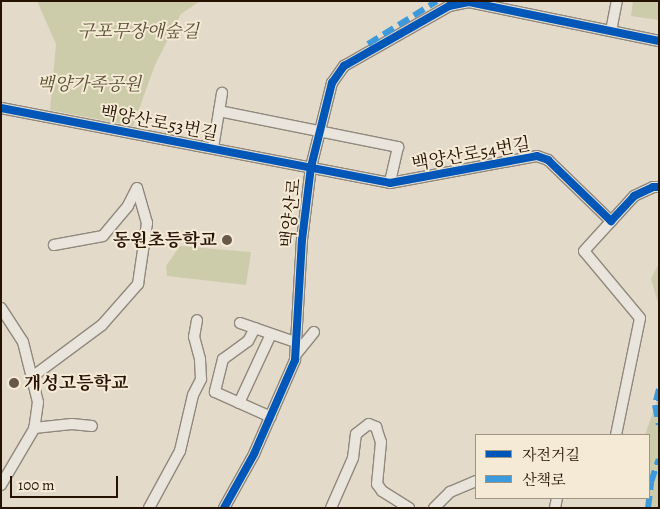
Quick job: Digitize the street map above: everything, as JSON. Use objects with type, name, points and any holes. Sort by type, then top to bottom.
[{"type":"street","points":[[611,31],[617,1]]},
{"type":"street","name":"백양산로","points":[[224,508],[272,417],[296,354],[302,240],[311,166],[318,130],[332,83],[344,66],[449,6],[468,2],[659,41]]},
{"type":"street","points":[[212,148],[222,93]]},
{"type":"street","name":"백양산로53번길","points":[[1,108],[311,166]]},
{"type":"street","points":[[219,111],[398,147],[390,182]]},
{"type":"street","name":"백양산로54번길","points":[[311,166],[390,182],[537,156],[548,160],[611,221]]},
{"type":"street","points":[[616,434],[640,318],[584,251],[634,196],[652,187],[659,187]]},
{"type":"street","points":[[32,377],[102,325],[138,284],[148,223],[137,188],[128,206],[104,236],[54,245]]},
{"type":"street","points":[[1,308],[23,342],[38,402],[34,428],[1,485]]},
{"type":"street","points":[[149,508],[180,451],[193,395],[200,379],[200,359],[194,337],[197,320]]},
{"type":"street","points":[[240,323],[298,343]]},
{"type":"street","points":[[255,328],[248,341],[223,358],[215,392],[272,417]]},
{"type":"street","points":[[296,354],[314,332]]},
{"type":"street","points":[[239,403],[271,334]]},
{"type":"street","points":[[34,428],[72,424],[92,426]]},
{"type":"street","points":[[331,508],[353,458],[356,434],[369,424],[376,427],[382,442],[377,484],[382,491],[409,508]]},
{"type":"street","points":[[434,508],[450,492],[475,480]]},
{"type":"green space","points":[[37,1],[200,1],[181,14],[155,65],[133,126],[50,110],[56,44]]},
{"type":"green space","points":[[633,1],[659,1],[659,20],[631,16]]},
{"type":"green space","points":[[180,246],[251,252],[246,285],[167,276],[166,266]]},
{"type":"green space","points":[[659,263],[659,306],[651,279]]},
{"type":"green space","points":[[659,394],[659,508],[650,508],[650,434],[645,434]]},
{"type":"marked path","points":[[368,44],[437,1]]},
{"type":"marked path","points":[[659,389],[655,405],[659,425]]},
{"type":"marked path","points":[[650,491],[659,459]]},
{"type":"marked path","points":[[648,508],[649,499]]},
{"type":"cycle path","points":[[224,508],[254,454],[295,360],[302,240],[311,167],[332,83],[344,66],[449,6],[469,2],[659,41]]},
{"type":"cycle path","points":[[1,108],[390,183],[537,156],[548,160],[611,221],[634,196],[653,187],[659,187]]},
{"type":"place","name":"동원초등학교","points":[[227,240]]},
{"type":"place","name":"개성고등학교","points":[[14,383]]},
{"type":"park label","name":"구포무장애숲길","points":[[138,31]]},
{"type":"park label","name":"백양가족공원","points":[[89,84]]}]
